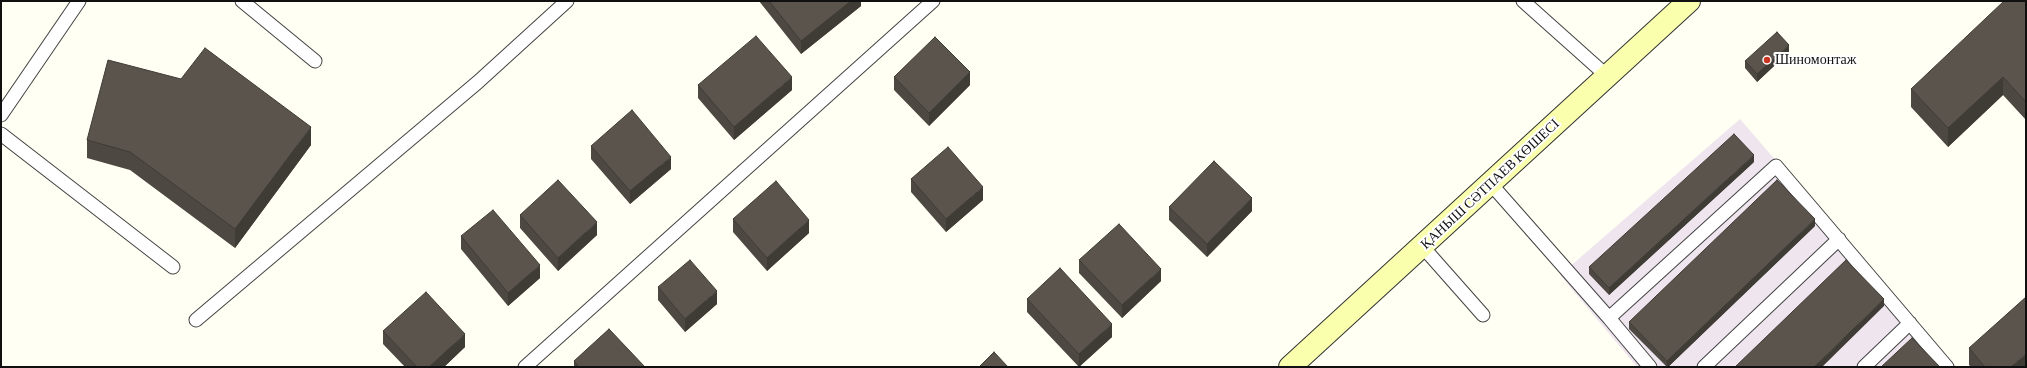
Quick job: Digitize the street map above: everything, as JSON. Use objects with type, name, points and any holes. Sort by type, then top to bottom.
[{"type":"street","name":"ҚАНЫШ СӘТПАЕВ КӨШЕСІ","points":[[1290,367],[1689,1]]},
{"type":"lane","points":[[1,115],[80,1]]},
{"type":"lane","points":[[242,1],[315,61]]},
{"type":"lane","points":[[196,320],[478,82],[567,1]]},
{"type":"lane","points":[[525,367],[933,1]]},
{"type":"lane","points":[[1523,1],[1607,76]]},
{"type":"lane","points":[[1,134],[173,267]]},
{"type":"lane","points":[[1609,318],[1776,166],[1947,367]]},
{"type":"lane","points":[[1490,183],[1609,318],[1650,367]]},
{"type":"lane","points":[[1704,367],[1839,240]]},
{"type":"lane","points":[[1422,246],[1482,315]]},
{"type":"lane","points":[[1864,367],[1910,323]]},
{"type":"shaded area","points":[[1740,119],[1954,367],[1637,367],[1560,275]]},
{"type":"building","points":[[769,1],[851,1],[801,41]]},
{"type":"building","points":[[2004,1],[2026,1],[2026,102],[2003,77],[1948,128],[1911,89]]},
{"type":"building","name":"Шиномонтаж","points":[[1777,32],[1789,45],[1757,74],[1745,61]]},
{"type":"building","points":[[756,36],[792,77],[734,127],[698,85]]},
{"type":"building","points":[[935,37],[970,72],[929,113],[894,77]]},
{"type":"building","points":[[205,48],[311,127],[235,229],[130,152],[87,140],[108,60],[181,79]]},
{"type":"building","points":[[632,110],[671,157],[630,191],[591,146]]},
{"type":"building","points":[[1734,134],[1754,155],[1609,288],[1589,267]]},
{"type":"building","points":[[948,147],[983,187],[946,219],[911,179]]},
{"type":"building","points":[[1214,161],[1252,198],[1207,244],[1169,207]]},
{"type":"building","points":[[558,180],[597,222],[558,258],[520,215]]},
{"type":"building","points":[[1777,180],[1815,219],[1667,361],[1629,322]]},
{"type":"building","points":[[776,181],[809,220],[767,258],[733,219]]},
{"type":"building","points":[[493,210],[540,265],[508,293],[461,236]]},
{"type":"building","points":[[1119,224],[1161,269],[1122,305],[1079,260]]},
{"type":"building","points":[[690,260],[717,291],[685,319],[658,287]]},
{"type":"building","points":[[1846,260],[1884,299],[1814,367],[1735,367]]},
{"type":"building","points":[[1060,268],[1112,324],[1079,354],[1027,299]]},
{"type":"building","points":[[426,292],[465,334],[429,367],[417,367],[383,331]]},
{"type":"building","points":[[2026,297],[2026,354],[2011,367],[1985,367],[1969,348]]},
{"type":"building","points":[[609,329],[645,367],[579,367],[574,361]]},
{"type":"building","points":[[1912,338],[1940,367],[1881,367]]},
{"type":"building","points":[[994,352],[1008,367],[979,367]]},
{"type":"place","name":"Шиномонтаж","points":[[1767,60]]}]
